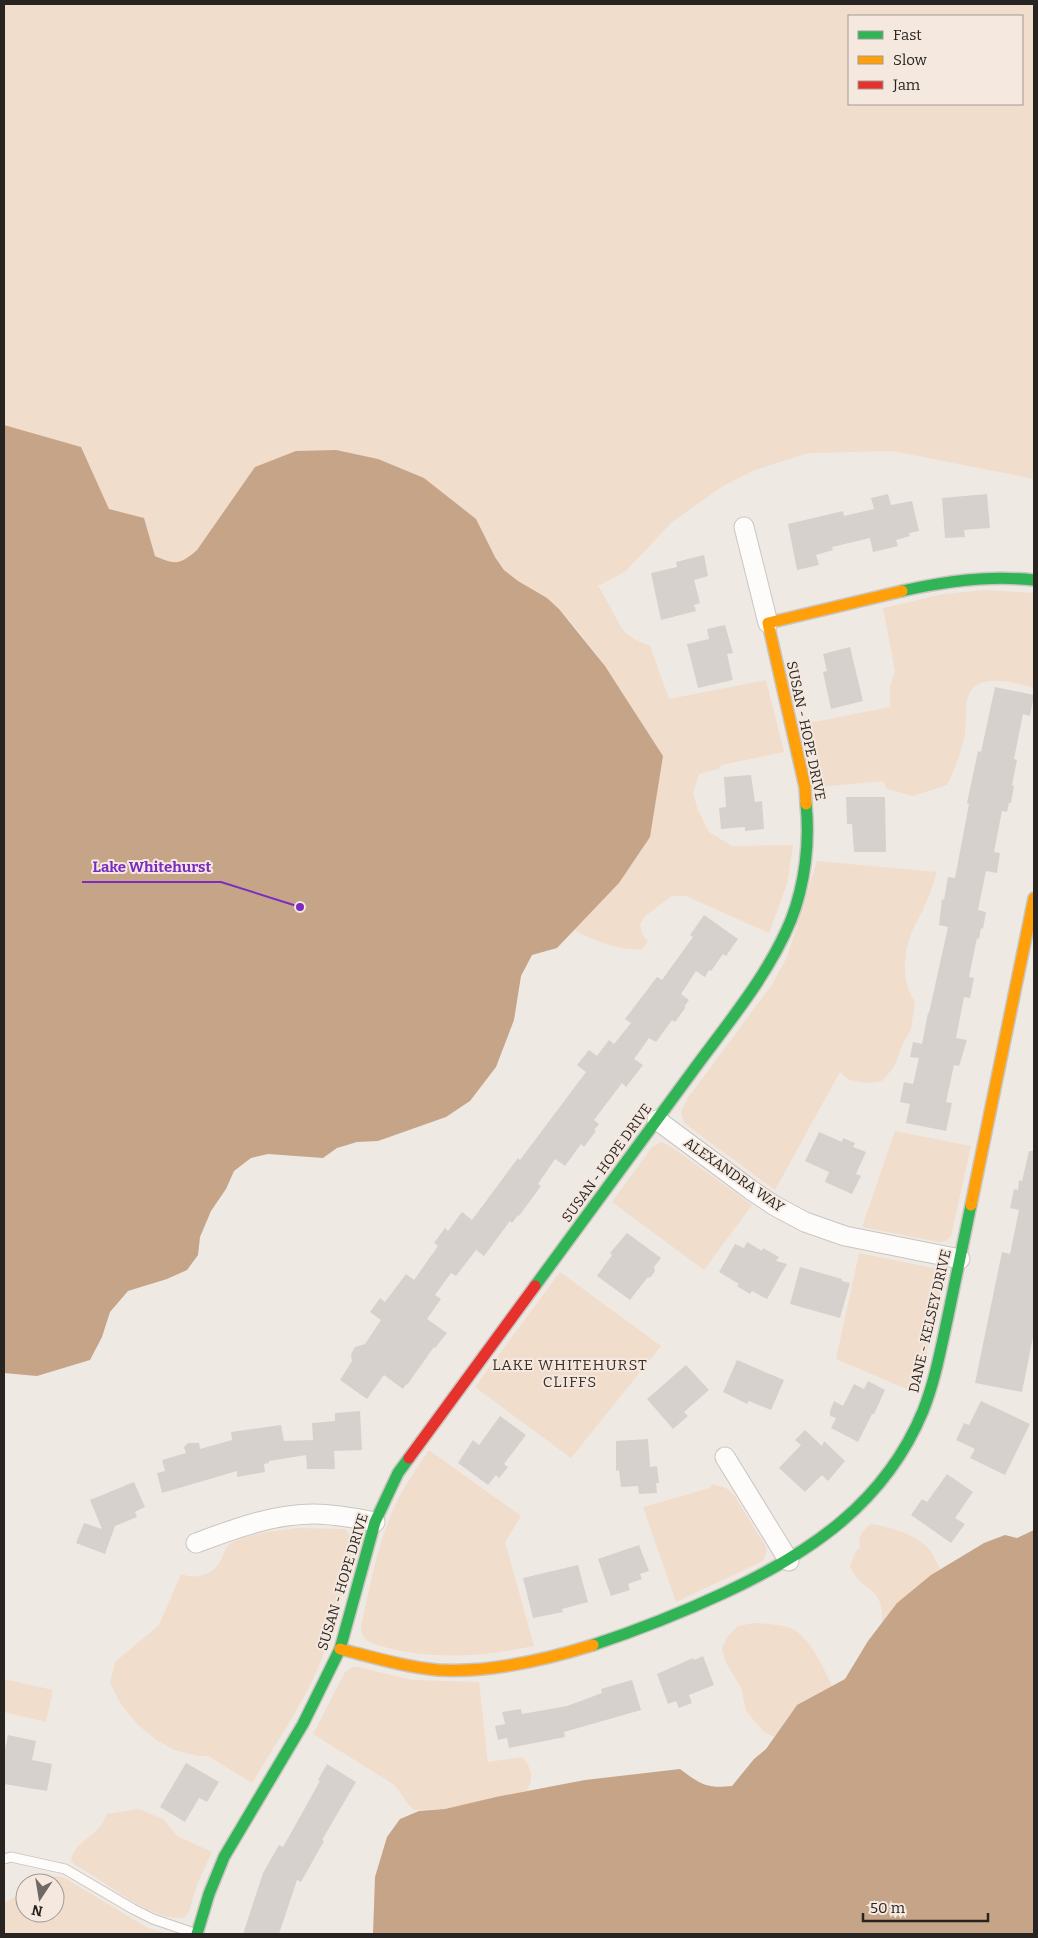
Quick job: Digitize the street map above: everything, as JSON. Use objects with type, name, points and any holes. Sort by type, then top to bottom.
[{"type":"street","points":[[744,527],[768,623],[942,581],[985,577],[1015,577],[1034,580]]},
{"type":"street","name":"SUSAN - HOPE DRIVE","points":[[197,1934],[209,1894],[224,1857],[303,1724],[340,1649],[375,1522],[390,1487],[407,1459],[741,1005],[769,963],[784,936],[800,892],[808,822],[805,787],[768,623]]},
{"type":"street","name":"DANE - KELSEY DRIVE","points":[[340,1649],[413,1666],[451,1670],[489,1668],[536,1659],[598,1643],[676,1616],[789,1561],[826,1536],[859,1507],[878,1486],[909,1440],[924,1411],[934,1378],[1034,898]]},
{"type":"street","name":"ALEXANDRA WAY","points":[[657,1120],[751,1190],[775,1206],[805,1222],[845,1236],[960,1259]]},
{"type":"street","points":[[725,1457],[789,1561]]},
{"type":"street","points":[[196,1544],[250,1524],[283,1516],[330,1515],[375,1522]]},
{"type":"lane","points":[[4,1859],[11,1857],[65,1869],[132,1909],[153,1919],[197,1934]]},
{"type":"shaded area","points":[[4,4],[1034,4],[1034,479],[893,451],[809,453],[755,470],[723,486],[672,522],[626,571],[598,586],[625,632],[650,646],[669,699],[766,680],[784,752],[722,765],[718,769],[699,774],[693,793],[698,810],[709,832],[732,846],[793,845],[787,884],[769,933],[686,896],[672,896],[645,916],[640,925],[642,933],[648,942],[642,949],[616,947],[574,930],[619,883],[663,756],[614,680],[574,626],[559,609],[518,582],[504,569],[493,553],[476,519],[211,532],[189,558],[177,563],[170,563],[155,556],[144,518],[109,509],[80,447],[4,425]]},
{"type":"shaded area","points":[[4,425],[81,447],[109,509],[144,518],[155,556],[173,562],[186,559],[197,550],[255,467],[296,451],[336,450],[378,459],[424,478],[476,519],[495,557],[504,570],[518,581],[547,598],[559,609],[605,666],[663,756],[650,837],[619,883],[557,948],[532,955],[521,976],[514,1020],[496,1067],[470,1101],[446,1117],[378,1141],[357,1142],[337,1148],[323,1158],[268,1154],[251,1158],[234,1171],[226,1189],[211,1211],[200,1237],[198,1255],[187,1270],[167,1279],[128,1291],[110,1312],[102,1337],[90,1360],[37,1376],[4,1373]]},
{"type":"shaded area","points":[[984,590],[1034,593],[1034,688],[999,681],[989,681],[974,687],[967,699],[965,733],[962,746],[947,785],[913,796],[887,789],[883,781],[818,787],[813,757],[804,724],[890,707],[890,687],[895,671],[883,608],[944,594]]},
{"type":"shaded area","points":[[817,861],[937,872],[913,929],[906,952],[906,978],[915,1001],[911,1030],[903,1043],[894,1067],[882,1081],[867,1083],[849,1080],[840,1072],[775,1190],[684,1123],[681,1112],[687,1099],[773,983],[787,957]]},
{"type":"shaded area","points":[[895,1131],[971,1146],[951,1236],[946,1241],[939,1242],[862,1227]]},
{"type":"shaded area","points":[[662,1142],[752,1205],[704,1270],[612,1202],[652,1147]]},
{"type":"shaded area","points":[[859,1253],[933,1268],[939,1272],[942,1283],[924,1366],[916,1393],[836,1359]]},
{"type":"shaded area","points":[[560,1272],[661,1346],[571,1458],[475,1387]]},
{"type":"shaded area","points":[[429,1450],[521,1516],[505,1542],[534,1646],[479,1654],[425,1654],[406,1652],[374,1644],[363,1636],[361,1627],[384,1533],[396,1503],[411,1476]]},
{"type":"shaded area","points":[[712,1484],[726,1488],[734,1495],[766,1547],[766,1553],[763,1561],[676,1602],[643,1507],[710,1488]]},
{"type":"shaded area","points":[[871,1524],[900,1531],[920,1541],[931,1551],[940,1569],[897,1603],[882,1622],[882,1610],[875,1594],[854,1575],[850,1566],[856,1551],[860,1548],[861,1534]]},
{"type":"shaded area","points":[[297,1528],[345,1529],[352,1538],[353,1547],[331,1636],[319,1666],[292,1717],[252,1783],[208,1756],[199,1756],[174,1750],[155,1739],[137,1724],[120,1703],[110,1683],[115,1662],[159,1625],[181,1574],[198,1576],[209,1573],[218,1565],[229,1545],[238,1540],[263,1533]]},
{"type":"shaded area","points":[[1034,1530],[1034,1934],[373,1934],[375,1877],[387,1837],[400,1819],[419,1811],[445,1809],[585,1780],[680,1769],[710,1786],[732,1786],[754,1759],[766,1749],[797,1705],[845,1679],[868,1641],[897,1603],[931,1575],[984,1543],[1005,1535],[1017,1538]]},
{"type":"shaded area","points":[[754,1623],[782,1626],[796,1631],[812,1649],[832,1686],[797,1705],[774,1737],[763,1731],[746,1711],[741,1687],[726,1663],[722,1648],[727,1637],[738,1626]]},
{"type":"shaded area","points":[[352,1667],[412,1680],[479,1682],[488,1762],[522,1757],[531,1773],[531,1782],[527,1791],[445,1809],[414,1810],[393,1784],[313,1734],[345,1672]]},
{"type":"shaded area","points":[[4,1679],[53,1690],[46,1722],[4,1712]]},
{"type":"shaded area","points":[[139,1809],[163,1819],[177,1836],[212,1852],[185,1917],[173,1918],[144,1908],[71,1861],[75,1850],[101,1825],[107,1814]]},
{"type":"shaded area","points":[[65,1878],[148,1928],[168,1934],[4,1934],[4,1901],[8,1901],[15,1896],[15,1923],[65,1923]]},
{"type":"building","points":[[888,494],[891,505],[912,501],[919,531],[909,533],[910,536],[896,540],[898,546],[873,552],[870,538],[832,547],[833,550],[816,555],[819,565],[797,570],[788,524],[843,511],[844,516],[874,509],[871,498]]},
{"type":"building","points":[[987,494],[990,528],[964,530],[965,537],[945,538],[942,498]]},
{"type":"building","points":[[704,555],[708,576],[694,580],[700,603],[694,605],[696,611],[661,620],[651,573],[677,567],[676,562]]},
{"type":"building","points":[[725,625],[733,653],[727,654],[733,680],[698,688],[687,644],[709,639],[707,629]]},
{"type":"building","points":[[850,647],[863,701],[831,709],[823,672],[827,671],[823,654]]},
{"type":"building","points":[[995,687],[1034,695],[1030,716],[1023,714],[1014,759],[1017,760],[1011,803],[1009,803],[1007,812],[1002,811],[994,852],[1000,853],[997,873],[986,871],[978,910],[986,912],[983,929],[981,928],[979,939],[977,938],[969,977],[974,978],[970,998],[964,997],[956,1038],[967,1040],[959,1066],[954,1065],[946,1102],[952,1103],[946,1131],[906,1123],[910,1104],[900,1102],[904,1082],[913,1084],[919,1058],[910,1057],[913,1042],[922,1044],[948,927],[939,925],[942,899],[944,900],[948,877],[955,878],[969,804],[967,803],[978,751],[981,752]]},
{"type":"building","points":[[751,775],[755,802],[762,801],[764,829],[745,831],[745,827],[721,829],[719,808],[726,807],[724,777]]},
{"type":"building","points":[[846,797],[885,797],[886,852],[854,852],[852,824],[847,824]]},
{"type":"building","points":[[704,915],[738,939],[726,956],[723,954],[705,977],[696,971],[681,994],[689,1000],[684,1007],[686,1007],[675,1022],[672,1020],[656,1042],[649,1038],[634,1059],[643,1065],[626,1087],[622,1083],[594,1120],[599,1124],[584,1147],[581,1144],[565,1166],[555,1159],[538,1184],[541,1186],[519,1216],[512,1223],[510,1221],[484,1256],[476,1250],[456,1276],[451,1273],[435,1295],[441,1299],[427,1319],[447,1333],[434,1347],[407,1385],[403,1389],[384,1375],[367,1399],[340,1380],[352,1361],[351,1354],[355,1347],[365,1344],[381,1320],[370,1312],[380,1298],[385,1302],[406,1274],[414,1280],[438,1246],[434,1243],[445,1228],[448,1231],[462,1212],[472,1220],[586,1072],[577,1065],[589,1050],[597,1056],[609,1040],[614,1044],[631,1023],[625,1019],[657,977],[662,980],[693,937],[690,935]]},
{"type":"building","points":[[819,1132],[842,1142],[843,1138],[855,1143],[853,1147],[866,1152],[856,1174],[861,1176],[852,1194],[825,1182],[829,1172],[805,1161]]},
{"type":"building","points":[[1029,1151],[1034,1151],[1034,1332],[1022,1392],[975,1383],[1002,1252],[1010,1254],[1019,1210],[1010,1208],[1014,1189],[1018,1190],[1019,1180],[1022,1181]]},
{"type":"building","points":[[627,1233],[661,1258],[654,1267],[655,1271],[651,1277],[647,1278],[630,1300],[597,1276],[612,1255],[610,1253]]},
{"type":"building","points":[[747,1242],[762,1251],[763,1248],[779,1257],[776,1261],[787,1264],[767,1299],[752,1291],[750,1294],[737,1286],[739,1284],[719,1272],[735,1244],[744,1248]]},
{"type":"building","points":[[800,1267],[850,1283],[840,1318],[790,1304]]},
{"type":"building","points":[[737,1360],[784,1380],[771,1410],[749,1401],[747,1404],[723,1392]]},
{"type":"building","points":[[686,1365],[709,1390],[684,1412],[688,1416],[673,1429],[647,1399]]},
{"type":"building","points":[[868,1381],[885,1390],[858,1442],[831,1428],[836,1418],[830,1416],[830,1411],[834,1401],[843,1406],[854,1384],[864,1389]]},
{"type":"building","points":[[981,1401],[1030,1424],[1005,1475],[970,1458],[975,1449],[956,1440],[964,1423],[969,1425]]},
{"type":"building","points":[[360,1411],[362,1450],[334,1451],[335,1469],[307,1469],[306,1455],[269,1461],[269,1463],[264,1464],[265,1472],[237,1477],[237,1471],[162,1493],[157,1473],[165,1471],[162,1460],[186,1453],[184,1447],[188,1443],[199,1443],[200,1449],[232,1440],[231,1432],[281,1425],[284,1441],[313,1440],[312,1423],[335,1421],[335,1413]]},
{"type":"building","points":[[500,1416],[526,1435],[504,1464],[508,1467],[499,1478],[496,1475],[488,1485],[458,1463],[473,1440],[479,1445]]},
{"type":"building","points":[[805,1430],[822,1446],[824,1441],[845,1461],[828,1481],[822,1475],[805,1492],[779,1468],[801,1445],[795,1440]]},
{"type":"building","points":[[648,1439],[650,1467],[657,1466],[659,1483],[656,1483],[657,1493],[639,1494],[638,1486],[621,1487],[619,1470],[616,1471],[616,1441]]},
{"type":"building","points":[[947,1474],[973,1492],[955,1518],[965,1524],[951,1543],[911,1515],[922,1499],[927,1502]]},
{"type":"building","points":[[134,1482],[145,1507],[135,1512],[137,1517],[115,1526],[105,1554],[76,1543],[84,1523],[102,1529],[90,1500]]},
{"type":"building","points":[[639,1545],[649,1571],[640,1574],[642,1579],[628,1584],[630,1590],[611,1596],[598,1559]]},
{"type":"building","points":[[578,1565],[588,1602],[562,1609],[563,1612],[533,1618],[523,1578]]},
{"type":"building","points":[[703,1656],[714,1685],[689,1695],[692,1703],[679,1708],[676,1701],[668,1704],[657,1674],[693,1658],[694,1660]]},
{"type":"building","points":[[632,1680],[641,1710],[564,1732],[565,1737],[509,1748],[507,1738],[498,1740],[495,1726],[505,1724],[502,1712],[521,1709],[522,1714],[567,1706],[602,1693],[601,1689]]},
{"type":"building","points":[[8,1735],[36,1741],[32,1760],[52,1764],[47,1791],[4,1784],[4,1754]]},
{"type":"building","points":[[186,1763],[219,1782],[207,1802],[199,1798],[185,1822],[160,1807]]},
{"type":"building","points":[[327,1764],[356,1782],[322,1840],[324,1841],[301,1882],[297,1880],[279,1934],[243,1934],[263,1873],[279,1845],[283,1847],[320,1781],[318,1780]]},
{"type":"traffic: fast","points":[[902,591],[968,580],[1001,578],[1034,580]]},
{"type":"traffic: fast","points":[[535,1286],[733,1018],[771,961],[791,920],[800,892],[807,848],[806,804]]},
{"type":"traffic: fast","points":[[593,1645],[676,1614],[724,1593],[786,1561],[841,1522],[888,1473],[907,1444],[927,1400],[940,1352],[971,1205]]},
{"type":"traffic: fast","points":[[197,1934],[209,1894],[224,1857],[303,1724],[340,1649],[375,1522],[398,1473],[409,1458]]},
{"type":"traffic: slow","points":[[806,804],[805,787],[768,623],[902,591]]},
{"type":"traffic: slow","points":[[971,1205],[1034,898]]},
{"type":"traffic: slow","points":[[340,1649],[413,1667],[457,1670],[517,1664],[556,1656],[593,1645]]},
{"type":"traffic: jam","points":[[409,1458],[535,1286]]},
{"type":"place","name":"Lake Whitehurst","points":[[300,907]]},
{"type":"district","name":"LAKE WHITEHURST CLIFFS","points":[[570,1374]]}]
